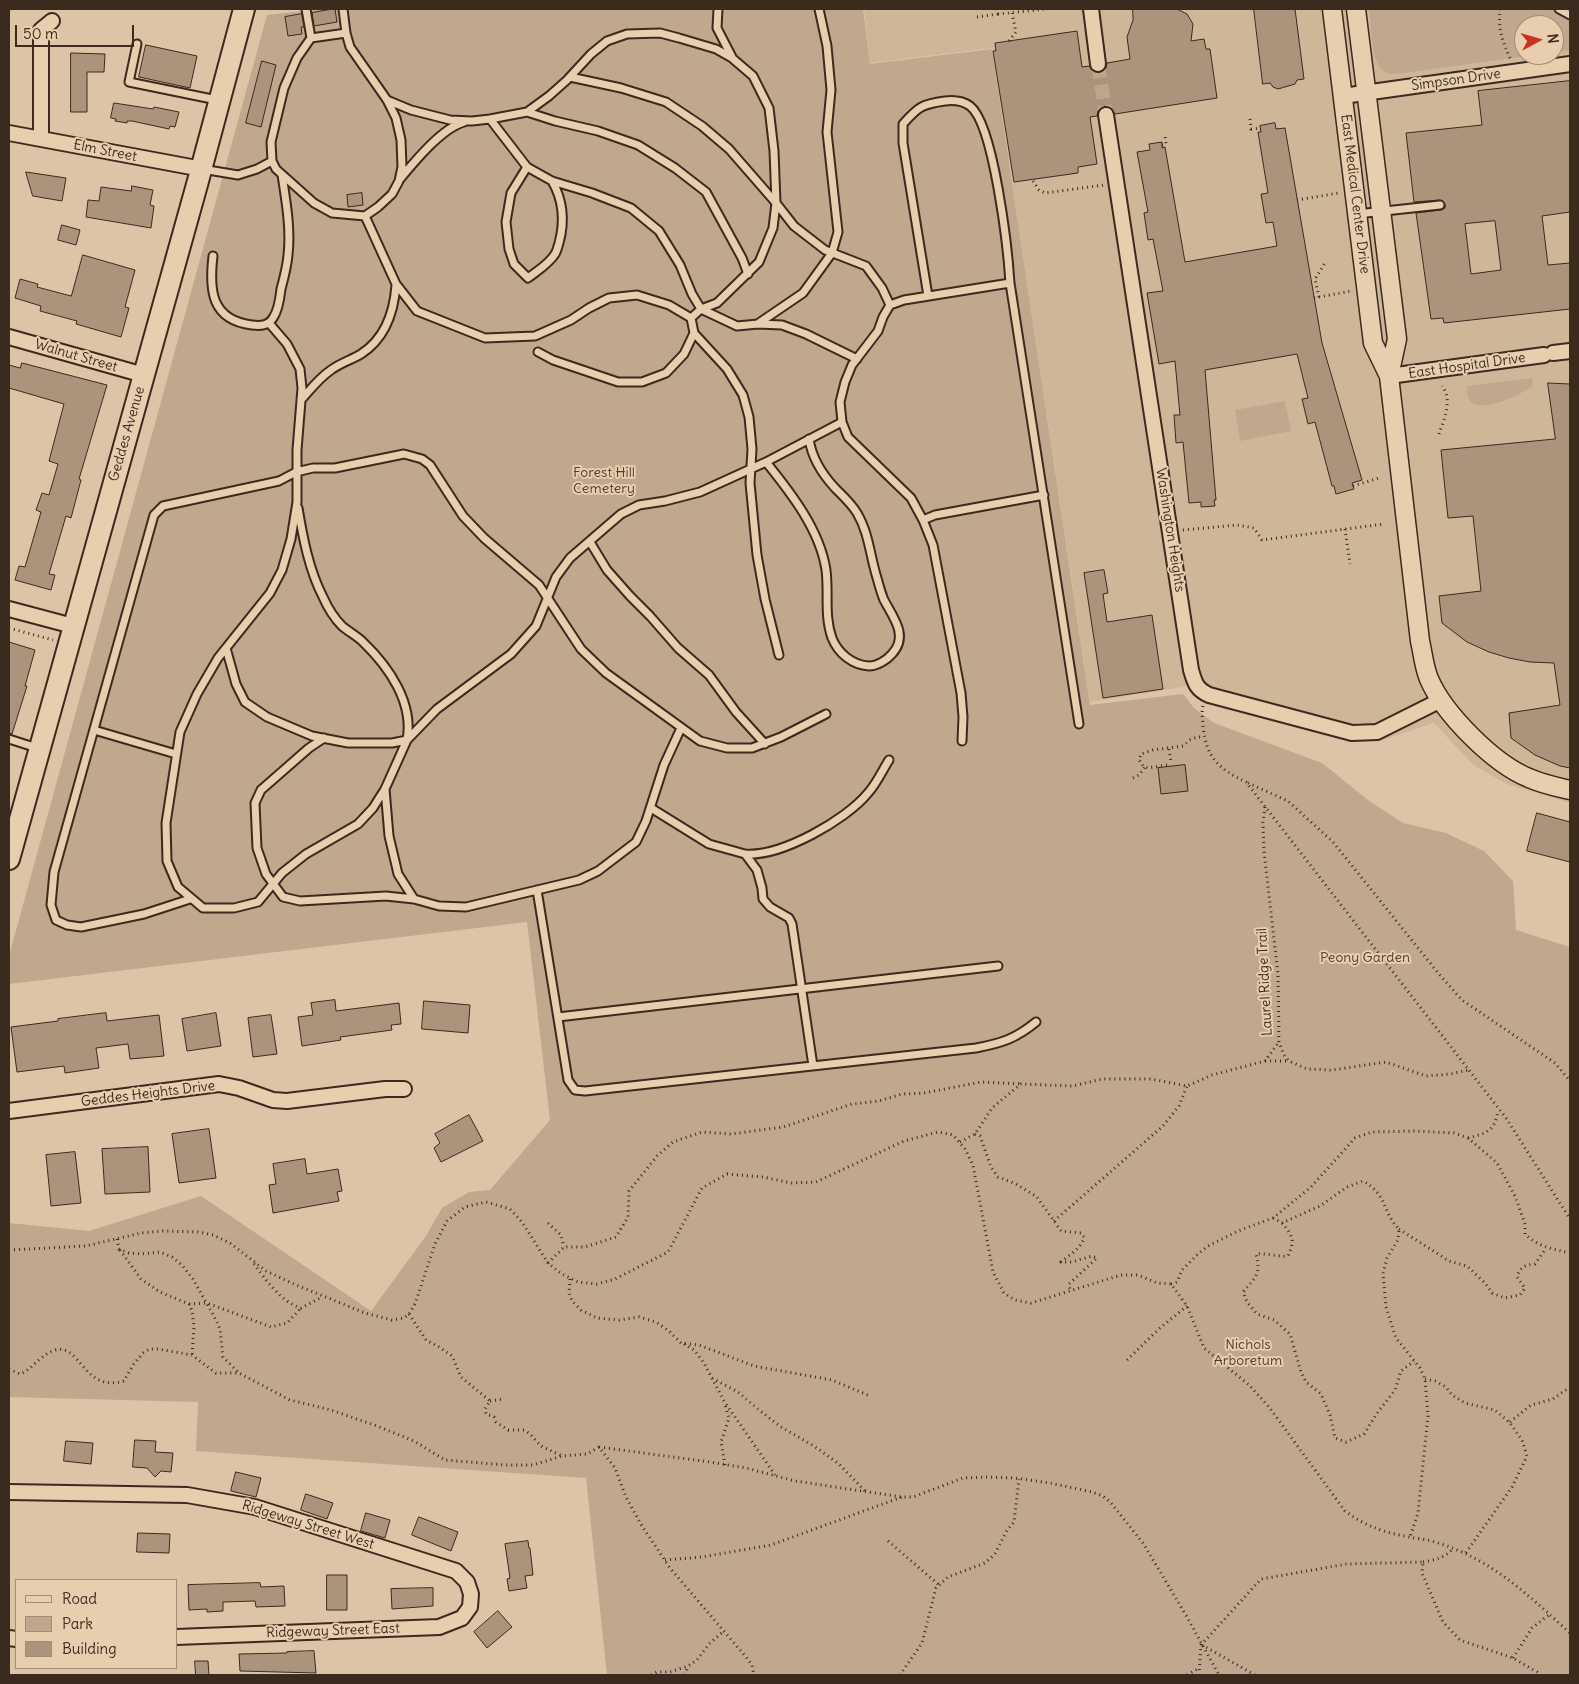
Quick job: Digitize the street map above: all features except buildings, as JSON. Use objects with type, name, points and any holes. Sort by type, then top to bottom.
[{"type":"main road","name":"Geddes Avenue","points":[[9,859],[202,169],[244,9]]},
{"type":"street","points":[[1091,9],[1098,64]]},
{"type":"street","name":"East Medical Center Drive","points":[[1332,9],[1373,343],[1390,376]]},
{"type":"street","name":"East Medical Center Drive","points":[[1356,9],[1397,339],[1390,376],[1420,641],[1429,679],[1441,700],[1467,733],[1508,766],[1528,778],[1570,790]]},
{"type":"street","points":[[41,139],[41,30],[52,21]]},
{"type":"street","name":"Simpson Drive","points":[[1342,96],[1570,64]]},
{"type":"street","name":"Washington Heights","points":[[1106,115],[1191,670],[1194,682],[1200,690],[1209,696]]},
{"type":"street","name":"Elm Street","points":[[9,133],[202,169]]},
{"type":"street","name":"Walnut Street","points":[[9,337],[144,375]]},
{"type":"street","name":"East Hospital Drive","points":[[1390,376],[1570,351]]},
{"type":"street","points":[[9,609],[73,626]]},
{"type":"street","points":[[1209,696],[1352,733],[1377,732],[1441,700]]},
{"type":"street","name":"Geddes Heights Drive","points":[[9,1111],[219,1084],[240,1088],[280,1101],[385,1089],[404,1090]]},
{"type":"street","name":"Ridgeway Street West","points":[[9,1492],[187,1495],[254,1507],[456,1571],[467,1582],[471,1594]]},
{"type":"street","name":"Ridgeway Street East","points":[[178,1637],[439,1627],[462,1618],[470,1607],[471,1594]]},
{"type":"lane","points":[[306,9],[310,38],[297,58],[284,88],[271,142],[272,161],[276,170],[314,203],[332,213],[365,216],[392,194],[399,181],[428,147],[452,128],[472,120]]},
{"type":"lane","points":[[343,9],[350,47],[387,100],[396,118],[401,140],[402,167],[399,181]]},
{"type":"lane","points":[[718,9],[717,28],[732,58]]},
{"type":"lane","points":[[758,324],[802,293],[832,253],[838,232],[826,132],[830,90],[827,46],[819,9]]},
{"type":"lane","points":[[1559,9],[1570,15]]},
{"type":"lane","points":[[310,38],[346,33]]},
{"type":"lane","points":[[387,100],[411,110],[450,120],[490,119],[527,112],[549,96],[570,77],[590,54],[606,41],[627,34],[660,33],[716,49],[732,58],[753,76],[768,108],[774,151],[776,203],[773,228],[759,262],[717,303],[700,310],[691,318]]},
{"type":"lane","points":[[137,44],[129,82],[220,100]]},
{"type":"lane","points":[[570,77],[622,88],[666,102],[702,126],[722,144],[776,203],[794,226],[825,250],[866,266],[882,288],[890,305]]},
{"type":"lane","points":[[928,296],[903,142],[903,124],[915,111],[927,103],[954,100],[971,107],[980,122],[988,142],[995,174],[1008,248],[1010,283],[1079,724]]},
{"type":"lane","points":[[527,112],[638,145],[675,168],[706,192],[742,258],[748,274]]},
{"type":"lane","points":[[490,119],[527,167],[552,181],[592,193],[631,208],[659,232],[680,265],[700,310],[737,326],[758,324],[782,325],[806,334],[857,359]]},
{"type":"lane","points":[[202,169],[238,175],[257,169],[272,161]]},
{"type":"lane","points":[[527,167],[511,193],[506,222],[509,250],[514,264],[528,278],[556,253],[561,234],[563,220],[562,205],[552,181]]},
{"type":"lane","points":[[212,256],[212,290],[223,313],[236,322],[264,325],[269,323],[275,313],[288,255],[287,211],[282,175]]},
{"type":"lane","points":[[1357,214],[1440,205]]},
{"type":"lane","points":[[365,216],[396,284],[417,311],[485,338],[534,336],[571,320],[609,298],[637,295],[669,305],[691,318],[694,333],[727,369],[743,395],[749,417],[752,449],[750,483],[757,555],[765,599],[779,654]]},
{"type":"lane","points":[[962,741],[961,693],[933,545],[923,520],[911,498],[848,437],[842,422],[840,402],[852,365],[878,331],[890,305],[904,300],[1010,283]]},
{"type":"lane","points":[[301,400],[329,371],[361,354],[376,342],[386,327],[395,305],[396,284]]},
{"type":"lane","points":[[269,323],[287,344],[297,362],[301,378],[296,472],[297,502],[302,536],[323,597],[340,624],[363,642],[386,668],[400,691],[408,716],[409,727],[407,740],[385,789],[373,808],[358,824],[306,854],[282,873],[258,902],[234,908],[203,908],[178,887],[167,861],[166,824],[180,732],[197,694],[218,658],[270,593],[282,570],[291,539],[297,502]]},
{"type":"lane","points":[[538,352],[553,360],[618,382],[642,382],[666,373],[684,354],[694,333]]},
{"type":"lane","points":[[226,648],[236,684],[245,702],[267,717],[312,736],[348,743],[392,744],[407,740],[437,709],[511,654],[536,626],[556,577],[570,558],[621,514],[639,505],[700,492],[766,462],[842,422]]},
{"type":"lane","points":[[766,462],[797,504],[819,544],[826,571],[829,628],[835,646],[843,655],[855,662],[869,666],[889,659],[899,643],[900,634],[896,620],[884,599],[862,523],[851,504],[820,469],[812,455],[808,439]]},
{"type":"lane","points":[[190,899],[144,914],[81,926],[67,925],[56,920],[51,906],[54,872],[154,515],[163,506],[279,481],[296,472],[313,468],[335,468],[404,454],[422,459],[430,465],[463,516],[484,538],[539,585],[581,649],[606,672],[700,741],[727,748],[752,748],[781,737],[807,722],[826,714]]},
{"type":"lane","points":[[923,520],[935,515],[1044,495]]},
{"type":"lane","points":[[590,542],[607,570],[678,648],[709,675],[736,712],[765,744]]},
{"type":"lane","points":[[324,738],[309,748],[261,790],[254,803],[258,848],[266,874],[283,897],[300,901],[386,896],[440,906],[466,907],[579,880],[598,871],[636,842],[651,808],[664,765],[681,728]]},
{"type":"lane","points":[[94,730],[176,754]]},
{"type":"lane","points":[[9,739],[39,748]]},
{"type":"lane","points":[[651,808],[709,844],[745,854],[760,854],[807,836],[832,823],[856,806],[869,793],[889,760]]},
{"type":"lane","points":[[385,789],[389,836],[398,874],[414,900]]},
{"type":"lane","points":[[745,854],[757,870],[763,899],[766,904],[791,921],[813,1066]]},
{"type":"lane","points":[[537,890],[568,1080],[574,1090],[586,1091],[976,1048],[1002,1043],[1020,1034],[1036,1022]]},
{"type":"lane","points":[[558,1018],[998,966]]},
{"type":"path","points":[[997,9],[998,14]]},
{"type":"path","points":[[977,17],[1046,9]]},
{"type":"path","points":[[1500,9],[1499,27],[1502,42],[1512,63]]},
{"type":"path","points":[[1009,41],[1016,32],[1012,13]]},
{"type":"path","points":[[1250,119],[1251,129],[1261,128]]},
{"type":"path","points":[[1162,145],[1166,144],[1165,135]]},
{"type":"path","points":[[1033,181],[1039,190],[1045,194],[1105,185]]},
{"type":"path","points":[[1297,200],[1344,192]]},
{"type":"path","points":[[1319,297],[1315,279],[1325,263]]},
{"type":"path","points":[[1314,298],[1357,290]]},
{"type":"path","points":[[1439,434],[1448,408],[1445,390],[1442,386]]},
{"type":"path","points":[[1353,486],[1379,478]]},
{"type":"path","points":[[1182,530],[1237,525],[1254,528],[1262,540],[1384,524]]},
{"type":"path","points":[[1345,529],[1350,564]]},
{"type":"path","points":[[9,628],[53,640]]},
{"type":"path","points":[[1209,696],[1202,711],[1204,737],[1212,757],[1227,773],[1288,801],[1333,842],[1462,1000],[1555,1064],[1570,1081]]},
{"type":"path","points":[[1145,767],[1140,760],[1141,754],[1153,750],[1183,746],[1190,740],[1204,737]]},
{"type":"path","points":[[1169,749],[1171,762]]},
{"type":"path","points":[[1133,778],[1140,774],[1145,767],[1167,765]]},
{"type":"path","points":[[1246,782],[1506,1118],[1570,1218]]},
{"type":"path","name":"Laurel Ridge Trail","points":[[1265,806],[1263,822],[1264,852],[1278,974],[1279,1042],[1284,1055],[1289,1061]]},
{"type":"path","points":[[1265,1061],[1279,1042]]},
{"type":"path","points":[[548,1263],[564,1247],[585,1247],[616,1237],[628,1217],[629,1191],[657,1156],[673,1142],[702,1132],[731,1134],[784,1127],[852,1104],[879,1101],[902,1094],[924,1093],[982,1082],[1073,1086],[1102,1079],[1151,1079],[1187,1086],[1212,1074],[1265,1061],[1289,1061],[1307,1069],[1332,1070],[1386,1062],[1426,1076],[1451,1074],[1468,1070]]},
{"type":"path","points":[[960,1142],[975,1134],[992,1108],[1021,1084]]},
{"type":"path","points":[[1054,1221],[1163,1126],[1179,1106],[1187,1086]]},
{"type":"path","points":[[1468,1138],[1487,1133],[1496,1122],[1498,1109]]},
{"type":"path","points":[[9,1250],[86,1246],[141,1233],[163,1231],[198,1232],[214,1235],[230,1243],[266,1271],[323,1297],[377,1317],[392,1320],[404,1318],[409,1314],[415,1304],[435,1244],[447,1221],[465,1207],[486,1202],[510,1209],[522,1222],[548,1263],[560,1274],[578,1282],[597,1284],[615,1279],[668,1252],[702,1188],[727,1174],[763,1177],[791,1183],[816,1182],[854,1166],[879,1152],[938,1132],[953,1135],[960,1142],[973,1165],[993,1272],[1004,1293],[1015,1300],[1031,1303],[1121,1275],[1138,1275],[1157,1283],[1171,1284],[1178,1282],[1182,1270],[1208,1246],[1238,1231],[1272,1218],[1311,1187],[1355,1138],[1372,1132],[1416,1132],[1454,1133],[1468,1138],[1497,1163],[1516,1196],[1525,1224],[1525,1234],[1532,1241],[1546,1248],[1570,1253]]},
{"type":"path","points":[[975,1134],[980,1136],[991,1167],[998,1177],[1016,1184],[1037,1197],[1061,1231],[1081,1233],[1084,1237],[1078,1247],[1061,1262],[1072,1262],[1092,1256],[1097,1258],[1069,1284],[1070,1290]]},
{"type":"path","points":[[1282,1223],[1320,1206],[1347,1187],[1363,1181],[1373,1187],[1381,1196],[1391,1221],[1399,1230],[1448,1262],[1466,1266],[1485,1283],[1492,1293],[1505,1298],[1520,1295],[1525,1288],[1517,1277],[1519,1270],[1525,1265],[1535,1264],[1546,1248]]},
{"type":"path","points":[[1272,1218],[1282,1223],[1292,1235],[1292,1248],[1288,1256],[1267,1253],[1256,1254],[1260,1267],[1254,1280],[1244,1292],[1247,1302],[1257,1314],[1274,1320],[1290,1334],[1301,1372],[1306,1382],[1321,1394],[1330,1415],[1335,1438],[1346,1442],[1364,1434],[1395,1390],[1401,1372],[1414,1361]]},
{"type":"path","points":[[548,1223],[561,1235],[564,1247]]},
{"type":"path","points":[[1399,1230],[1398,1240],[1387,1258],[1383,1274],[1386,1307],[1396,1338],[1420,1368],[1425,1380],[1428,1416],[1418,1513],[1410,1537]]},
{"type":"path","points":[[117,1239],[119,1249],[141,1279],[160,1292],[189,1304],[207,1304],[271,1327],[287,1324],[301,1308],[323,1297]]},
{"type":"path","points":[[119,1249],[129,1253],[142,1254],[160,1252],[172,1257],[182,1265],[193,1279],[220,1328],[223,1357],[239,1373],[290,1400],[331,1410],[414,1441],[445,1460],[505,1465],[534,1465],[562,1456],[587,1454],[599,1448],[724,1465],[796,1481],[902,1497],[913,1497],[963,1478],[986,1477],[1020,1479],[1092,1492],[1103,1496],[1111,1503],[1143,1543],[1219,1675]]},
{"type":"path","points":[[251,1260],[267,1281],[292,1305],[301,1308]]},
{"type":"path","points":[[570,1278],[569,1293],[572,1301],[582,1310],[597,1318],[618,1320],[640,1317],[656,1322],[694,1350],[704,1363],[724,1401],[776,1476]]},
{"type":"path","points":[[1171,1284],[1187,1306],[1204,1348],[1249,1385],[1269,1407],[1345,1511],[1374,1529],[1434,1541],[1465,1554],[1504,1576],[1525,1591],[1570,1634]]},
{"type":"path","points":[[189,1304],[192,1310],[194,1327],[192,1355]]},
{"type":"path","points":[[1127,1360],[1160,1328],[1187,1306]]},
{"type":"path","points":[[409,1314],[426,1340],[452,1356],[461,1377],[490,1401],[503,1399]]},
{"type":"path","points":[[681,1342],[700,1345],[754,1366],[832,1380],[870,1396]]},
{"type":"path","points":[[9,1369],[20,1374],[28,1371],[50,1352],[57,1349],[65,1350],[74,1356],[91,1376],[103,1383],[114,1384],[124,1381],[133,1365],[143,1353],[150,1349],[192,1355],[216,1373],[239,1373]]},
{"type":"path","points":[[712,1378],[738,1392],[781,1427],[814,1446],[839,1464],[865,1491]]},
{"type":"path","points":[[1425,1380],[1435,1381],[1446,1387],[1452,1395],[1465,1403],[1495,1410],[1510,1422],[1522,1440],[1526,1456],[1512,1487],[1465,1554]]},
{"type":"path","points":[[1510,1422],[1531,1405],[1553,1400],[1570,1386]]},
{"type":"path","points":[[490,1401],[486,1414],[494,1417],[496,1422],[508,1430],[524,1430],[541,1446],[562,1456]]},
{"type":"path","points":[[724,1401],[729,1418],[721,1442],[724,1465]]},
{"type":"path","points":[[599,1448],[614,1468],[626,1497],[642,1526],[665,1560],[746,1657],[755,1674]]},
{"type":"path","points":[[901,1675],[922,1643],[936,1588],[948,1577],[985,1563],[995,1554],[1006,1532],[1014,1522],[1020,1479]]},
{"type":"path","points":[[665,1560],[771,1545],[902,1497]]},
{"type":"path","points":[[888,1541],[939,1585]]},
{"type":"path","points":[[1199,1675],[1201,1645],[1261,1580],[1265,1578],[1347,1564],[1423,1562],[1447,1555],[1453,1549]]},
{"type":"path","points":[[1423,1562],[1422,1573],[1443,1622],[1460,1640],[1513,1658],[1539,1675]]},
{"type":"path","points":[[1513,1658],[1532,1628],[1550,1614]]},
{"type":"path","points":[[651,1675],[657,1672],[670,1672],[688,1666],[697,1660],[710,1644],[724,1632]]},
{"type":"path","points":[[1201,1645],[1256,1675]]},
{"type":"path","points":[[685,1675],[688,1666]]},
{"type":"path","points":[[1187,1675],[1199,1668]]},
{"type":"shaded area","points":[[864,9],[1570,9],[1570,803],[1507,784],[1473,765],[1434,723],[1380,741],[1340,739],[1210,702],[1188,686],[1090,702],[992,48],[870,63]]},
{"type":"green space","points":[[320,9],[863,9],[870,64],[992,49],[1090,705],[1183,694],[1194,708],[1214,723],[1322,763],[1368,800],[1403,823],[1446,833],[1484,851],[1513,881],[1516,930],[1570,947],[1570,1675],[607,1675],[586,1478],[196,1451],[198,1402],[9,1397],[9,1223],[89,1231],[201,1196],[371,1311],[426,1236],[442,1208],[469,1192],[490,1190],[550,1120],[527,922],[9,984],[9,956],[267,15]]},
{"type":"green space","points":[[1369,9],[1570,9],[1570,50],[1564,51],[1564,15],[1514,15],[1514,58],[1397,74],[1389,74],[1378,65],[1372,41]]},
{"type":"green space","points":[[1533,378],[1532,386],[1527,390],[1502,402],[1477,405],[1471,402],[1468,396],[1467,386]]},
{"type":"green space","points":[[1285,401],[1291,431],[1240,441],[1235,410]]},
{"type":"tunnel","points":[[1098,64],[1106,115]]},
{"type":"park label","name":"Forest Hill Cemetery","points":[[604,482]]},
{"type":"park label","name":"Peony Garden","points":[[1365,958]]},
{"type":"park label","name":"Nichols Arboretum","points":[[1248,1354]]}]
